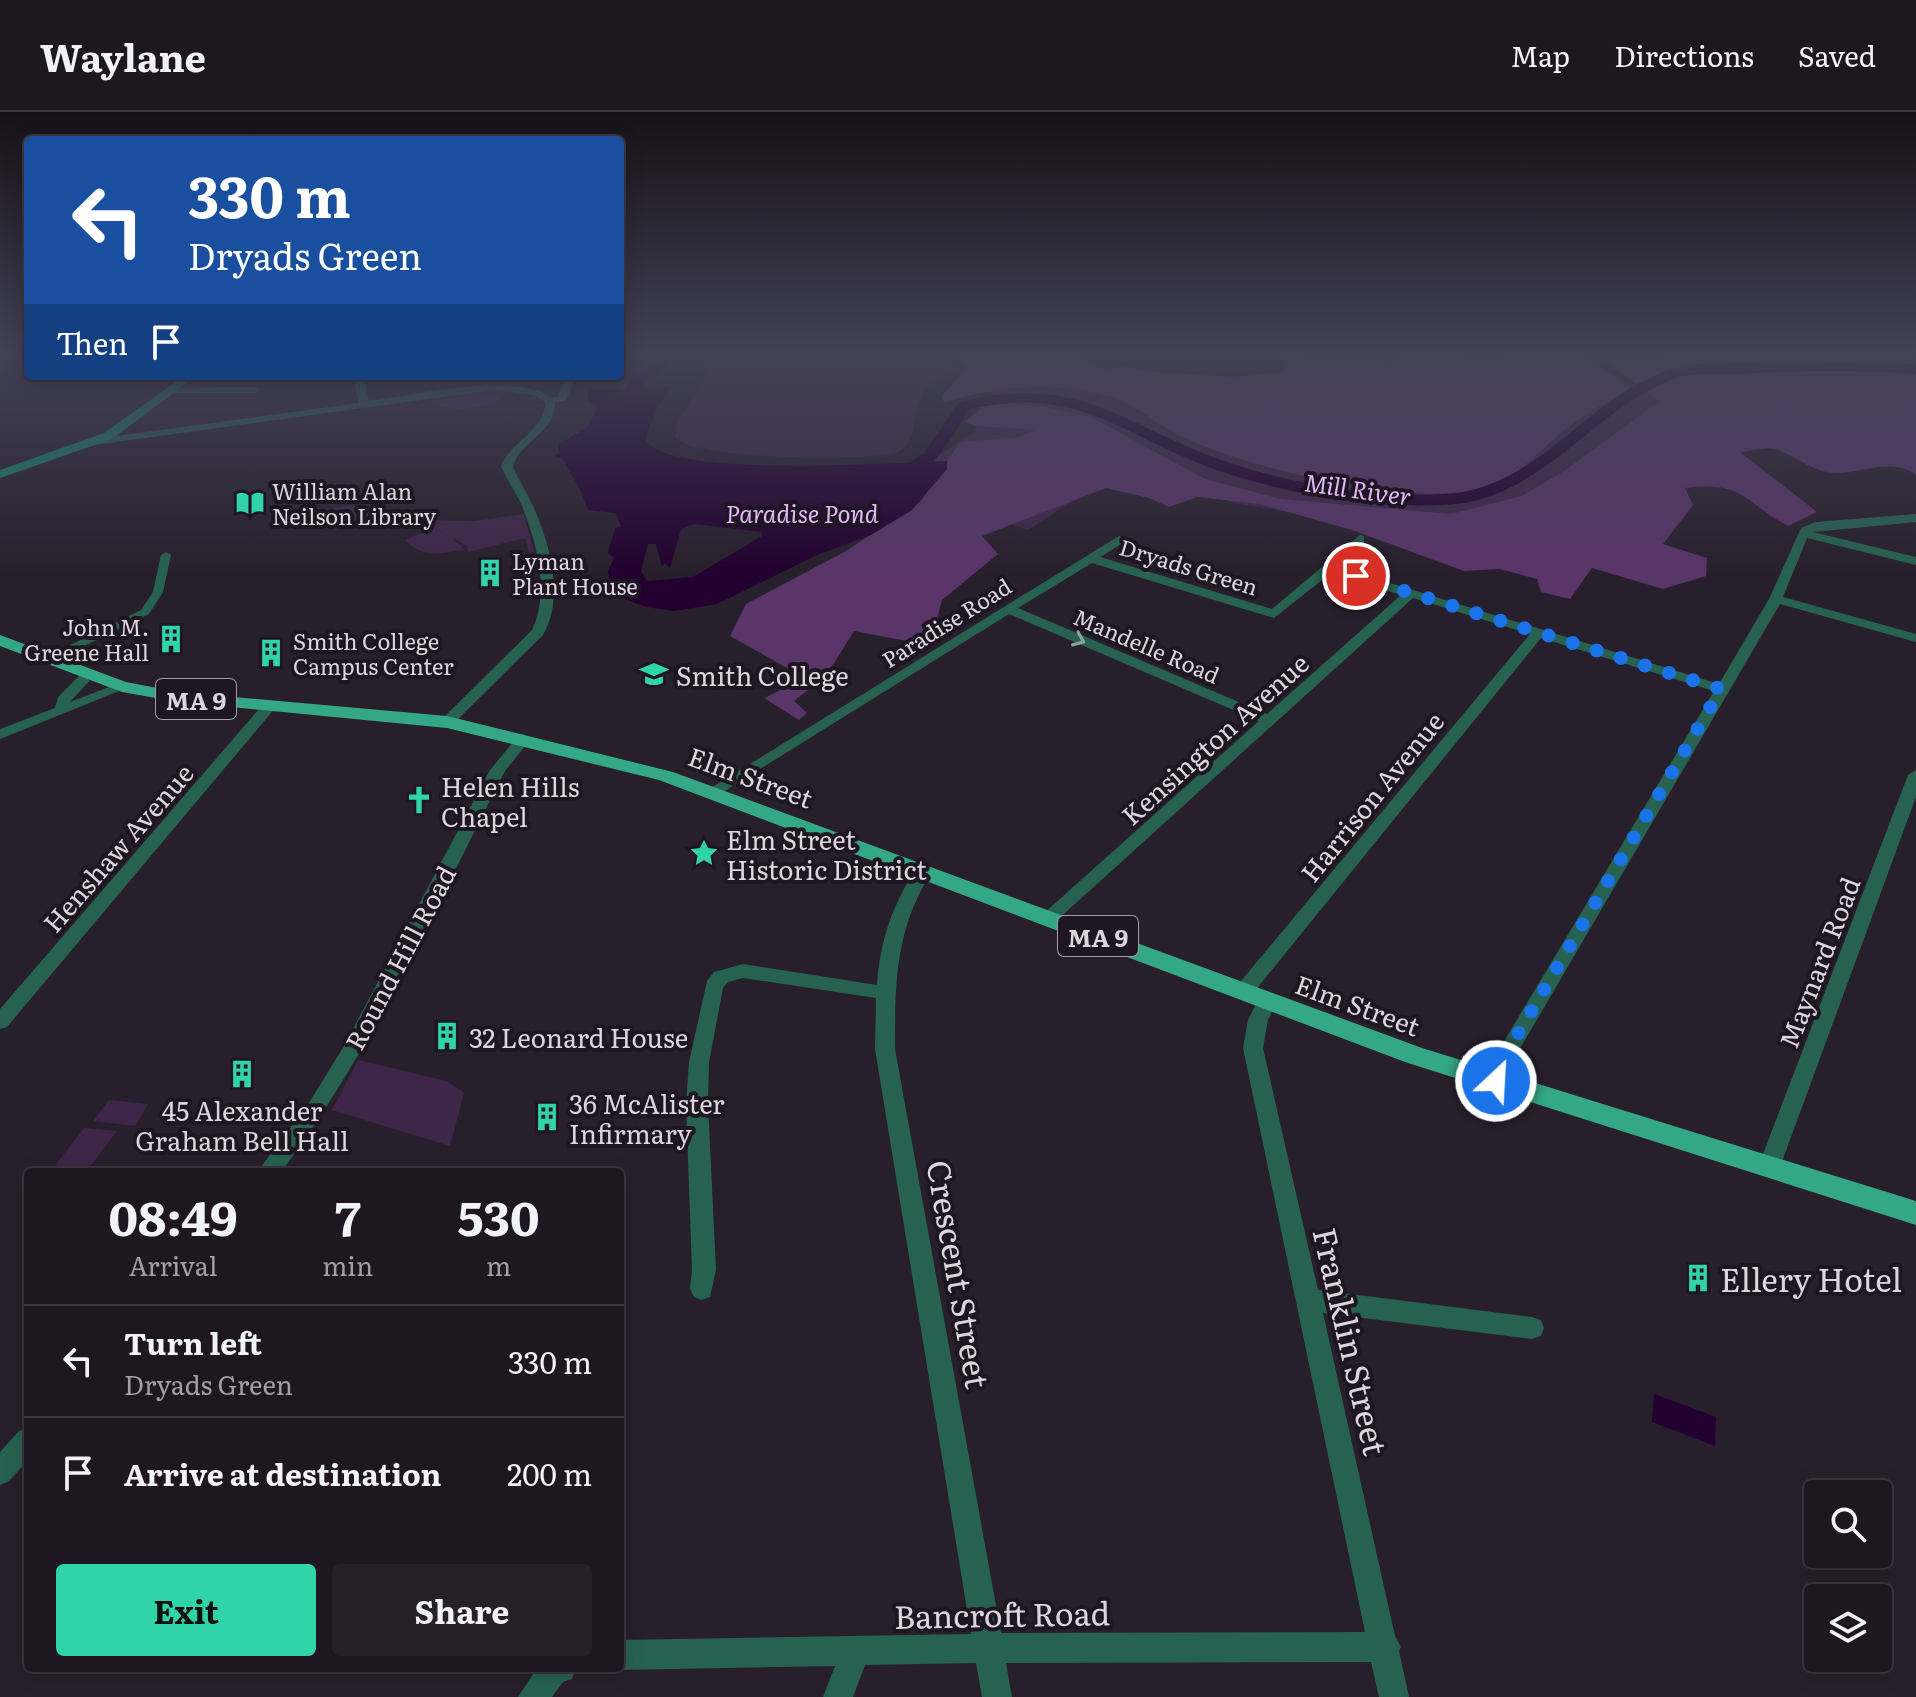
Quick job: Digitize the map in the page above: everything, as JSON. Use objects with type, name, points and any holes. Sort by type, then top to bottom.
[{"type":"highway","name":"Elm Street","points":[[0,640],[122,687],[178,697],[447,722],[523,739],[714,791],[1267,1001],[1496,1081],[1916,1213]]},
{"type":"main road","points":[[0,474],[94,442],[122,427]]},
{"type":"street","points":[[94,442],[204,427]]},
{"type":"street","points":[[447,722],[538,632],[546,619],[548,591],[536,536],[526,502],[507,462],[513,451],[538,427]]},
{"type":"street","points":[[1496,1081],[1501,1063],[1776,599],[1803,533],[1816,526],[1916,518]]},
{"type":"street","points":[[1803,533],[1916,561]]},
{"type":"street","points":[[1360,539],[1329,568],[1721,689]]},
{"type":"street","name":"Paradise Road","points":[[714,791],[1119,540]]},
{"type":"street","points":[[66,651],[145,612],[158,592],[166,555]]},
{"type":"street","name":"Dryads Green","points":[[1090,558],[1274,614],[1329,568]]},
{"type":"street","name":"Kensington Avenue","points":[[1049,918],[1411,593]]},
{"type":"street","points":[[1776,599],[1916,638]]},
{"type":"street","name":"Mandelle Road","points":[[1008,609],[1269,720]]},
{"type":"street","name":"Harrison Avenue","points":[[1243,992],[1538,633]]},
{"type":"street","points":[[62,707],[63,700],[87,676]]},
{"type":"street","points":[[0,734],[62,707],[89,703],[122,687]]},
{"type":"street","name":"Henshaw Avenue","points":[[0,1022],[271,704]]},
{"type":"street","name":"Round Hill Road","points":[[271,1168],[314,1112],[352,1050],[498,770],[523,739]]},
{"type":"street","name":"Maynard Road","points":[[1769,1167],[1916,775]]},
{"type":"street","name":"Crescent Street","points":[[924,870],[905,897],[892,929],[885,1049],[892,1107],[997,1697]]},
{"type":"street","points":[[702,1289],[704,1270],[697,1104],[699,1062],[714,986],[721,977],[743,971],[886,993]]},
{"type":"street","name":"Franklin Street","points":[[1267,1001],[1258,1020],[1253,1048],[1386,1647],[1394,1697]]},
{"type":"street","points":[[1308,1300],[1532,1328]]},
{"type":"street","points":[[0,1472],[24,1445]]},
{"type":"street","name":"Bancroft Road","points":[[624,1655],[989,1648],[1386,1647]]},
{"type":"street","points":[[838,1697],[855,1652]]},
{"type":"street","points":[[533,1697],[552,1672]]},
{"type":"shaded area","points":[[677,427],[913,427],[910,440],[898,452],[853,457],[745,454],[688,445],[675,437]]},
{"type":"shaded area","points":[[976,427],[1665,427],[1563,507],[1386,528],[1234,503],[1131,463],[1028,530],[894,485],[974,432]]},
{"type":"shaded area","points":[[991,427],[1109,427],[1205,479],[1281,499],[1451,514],[1522,496],[1564,471],[1624,427],[1916,427],[1916,475],[1887,466],[1828,472],[1774,449],[1740,452],[1817,512],[1788,526],[1732,490],[1720,487],[1685,488],[1693,505],[1663,544],[1707,558],[1706,576],[1663,589],[1592,568],[1570,599],[1541,592],[1537,579],[1500,569],[1464,571],[1352,530],[1260,504],[1197,497],[1169,507],[1149,498],[1106,488],[982,536],[998,554],[942,600],[933,634],[923,644],[854,631],[826,676],[794,701],[807,713],[799,720],[764,698],[779,691],[787,668],[730,636],[746,604],[846,551],[921,501],[960,442],[1020,437],[1035,430]]},
{"type":"shaded area","points":[[1164,427],[1570,427],[1507,478],[1480,489],[1449,493],[1372,489],[1289,473],[1214,450]]},
{"type":"shaded area","points":[[351,505],[391,512],[378,524],[369,526],[368,519],[325,525],[344,517],[303,513]]},
{"type":"shaded area","points":[[524,514],[534,552],[529,553],[525,538],[468,552],[467,546],[420,520],[474,521]]},
{"type":"shaded area","points":[[433,528],[451,537],[465,550],[426,553],[405,540]]},
{"type":"shaded area","points":[[358,1060],[447,1081],[464,1093],[450,1146],[332,1110]]},
{"type":"shaded area","points":[[109,1100],[148,1104],[135,1126],[93,1121]]},
{"type":"shaded area","points":[[84,1128],[117,1131],[89,1168],[53,1168]]},
{"type":"water","name":"Paradise Pond","points":[[587,427],[650,427],[645,438],[660,451],[692,459],[785,466],[947,461],[947,469],[912,510],[871,535],[817,555],[717,604],[674,611],[646,607],[611,594],[608,571],[614,558],[608,553],[615,528],[621,527],[616,513],[588,510],[562,458],[555,456],[559,453],[558,445]],"holes":[[[695,524],[761,532],[762,536],[693,577],[647,581],[641,571],[648,544],[656,544],[662,566],[665,563],[670,568],[681,529]]]},
{"type":"water","points":[[1654,1394],[1716,1417],[1715,1446],[1652,1422]]},
{"type":"waterway","name":"Mill River","points":[[893,479],[930,457],[951,427]]},
{"type":"waterway","name":"Mill River","points":[[1135,427],[1217,464],[1269,479],[1360,494],[1444,500],[1476,496],[1505,486],[1532,471],[1589,427]]},
{"type":"place","name":"William Alan Neilson Library","points":[[250,503]]},
{"type":"place","name":"Lyman Plant House","points":[[490,573]]},
{"type":"place","name":"John M. Greene Hall","points":[[171,639]]},
{"type":"place","name":"Smith College Campus Center","points":[[271,653]]},
{"type":"place","name":"Smith College","points":[[654,674]]},
{"type":"place","name":"Helen Hills Chapel","points":[[419,800]]},
{"type":"place","name":"Elm Street Historic District","points":[[704,853]]},
{"type":"place","name":"32 Leonard House","points":[[447,1036]]},
{"type":"place","name":"45 Alexander Graham Bell Hall","points":[[242,1074]]},
{"type":"place","name":"36 McAlister Infirmary","points":[[547,1117]]},
{"type":"place","name":"Ellery Hotel","points":[[1698,1278]]},
{"type":"route","points":[[1356,576],[1721,689],[1501,1063],[1496,1081]]}]
